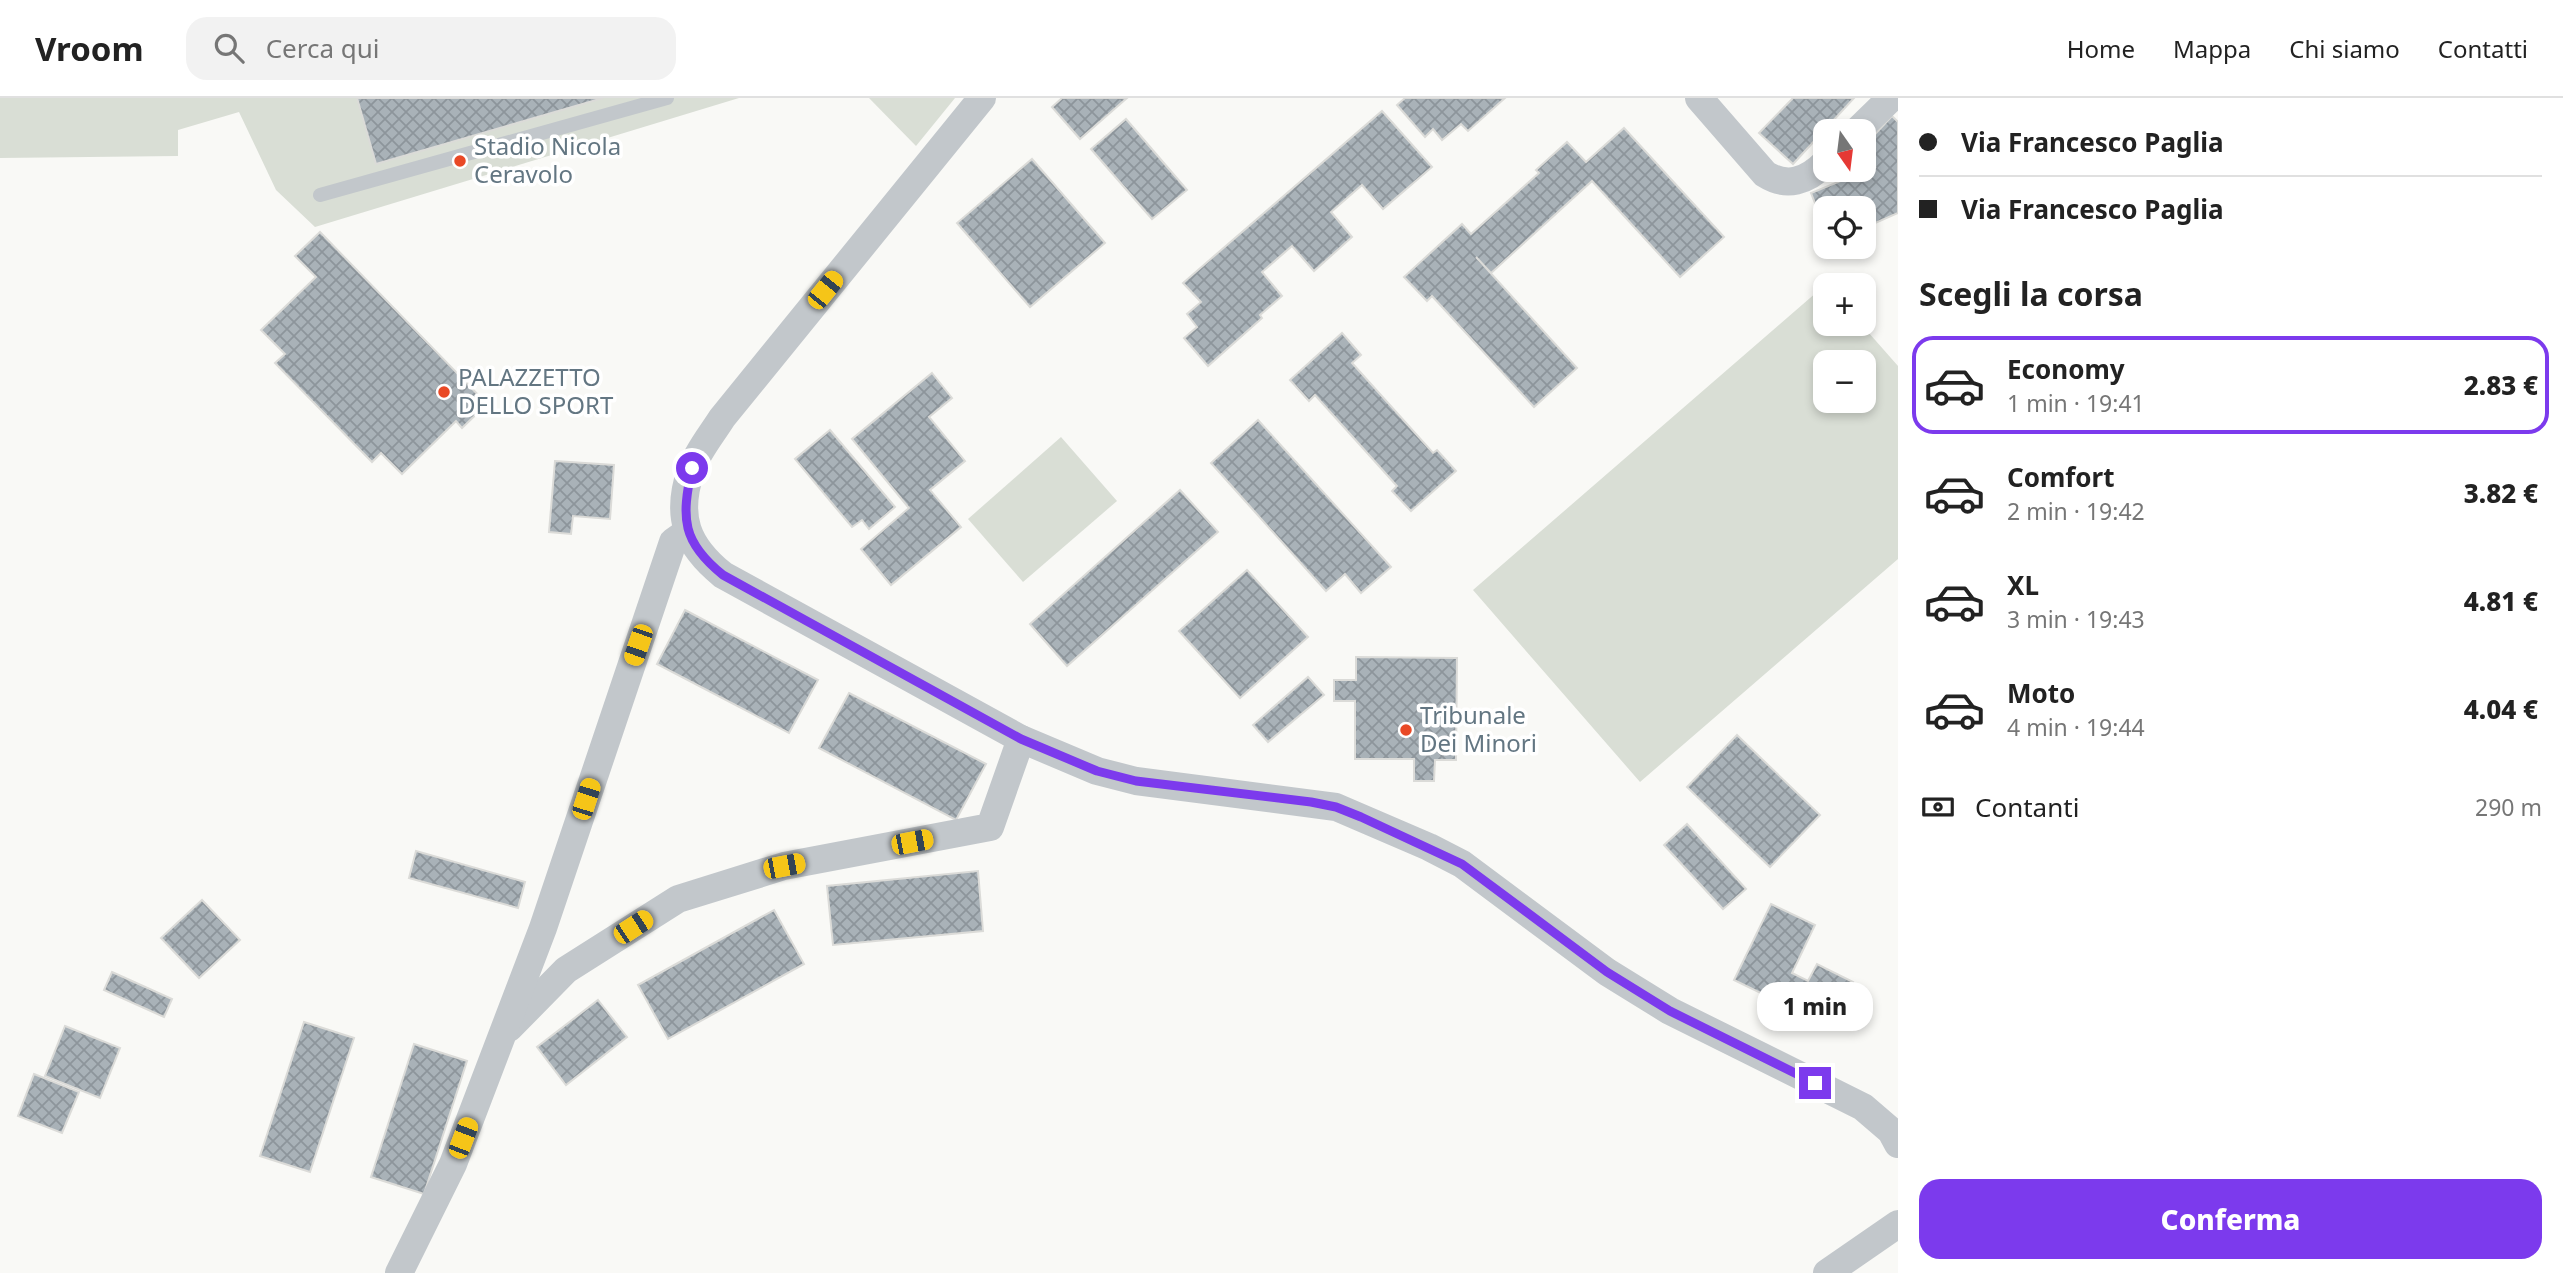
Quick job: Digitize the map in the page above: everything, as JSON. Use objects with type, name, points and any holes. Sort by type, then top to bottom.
[{"type":"street","points":[[982,98],[722,418],[692,468],[685,513],[687,532],[693,545],[706,561],[723,575],[1021,739],[1097,771],[1136,781],[1336,807],[1429,847],[1462,864],[1607,972],[1670,1011],[1863,1107],[1891,1130],[1898,1144]]},
{"type":"street","points":[[1699,98],[1765,174],[1776,180],[1790,182],[1806,179],[1813,173]]},
{"type":"street","points":[[1869,119],[1891,98]]},
{"type":"street","points":[[400,1273],[453,1164],[543,928],[673,541],[687,532]]},
{"type":"street","points":[[502,1035],[566,970],[678,899],[784,866],[989,827],[1021,739]]},
{"type":"street","points":[[1827,1273],[1898,1224]]},
{"type":"lane","points":[[320,195],[667,98]]},
{"type":"shaded area","name":"Stadio Nicola Ceravolo","points":[[0,98],[357,98],[376,164],[603,98],[739,98],[315,227],[276,190],[239,112],[178,130],[178,156],[0,158]]},
{"type":"shaded area","points":[[869,98],[955,98],[916,146]]},
{"type":"shaded area","points":[[1813,295],[1813,336],[1872,336],[1898,366],[1898,559],[1640,782],[1473,590]]},
{"type":"shaded area","points":[[1061,437],[1117,501],[1023,582],[968,519]]},
{"type":"building","points":[[357,98],[603,98],[376,164]]},
{"type":"building","points":[[1062,98],[1127,98],[1080,139],[1052,107]]},
{"type":"building","points":[[1405,98],[1505,98],[1468,131],[1461,124],[1442,140],[1433,129],[1425,137],[1397,105]]},
{"type":"building","points":[[1793,98],[1854,98],[1835,119],[1813,119],[1813,142],[1793,164],[1759,133]]},
{"type":"building","points":[[1382,111],[1432,167],[1383,209],[1362,185],[1331,212],[1352,237],[1314,271],[1292,246],[1262,272],[1282,296],[1260,315],[1262,318],[1208,366],[1184,338],[1197,327],[1187,314],[1201,302],[1183,283]]},
{"type":"building","points":[[1892,116],[1898,122],[1898,213],[1876,223],[1876,196],[1813,198],[1811,193],[1838,182],[1876,182],[1876,133]]},
{"type":"building","points":[[1126,119],[1187,190],[1152,219],[1091,149]]},
{"type":"building","points":[[1624,128],[1724,237],[1680,277],[1592,181],[1491,273],[1476,257],[1577,368],[1534,407],[1432,296],[1427,301],[1404,277],[1462,224],[1471,234],[1539,173],[1536,170],[1567,142],[1586,162]]},
{"type":"building","points":[[1032,159],[1105,243],[1030,307],[957,223]]},
{"type":"building","points":[[320,232],[487,404],[462,428],[456,421],[402,474],[381,453],[372,462],[275,363],[285,354],[261,330],[316,277],[295,256]]},
{"type":"building","points":[[1342,333],[1361,355],[1352,363],[1433,453],[1437,450],[1456,471],[1411,511],[1392,491],[1397,486],[1315,395],[1309,401],[1290,380]]},
{"type":"building","points":[[932,373],[952,398],[929,417],[965,461],[930,490],[961,527],[891,585],[861,549],[909,508],[852,439]]},
{"type":"building","points":[[1258,420],[1391,567],[1361,593],[1345,574],[1326,591],[1211,463]]},
{"type":"building","points":[[830,430],[895,507],[869,529],[862,520],[852,527],[795,459]]},
{"type":"building","points":[[555,461],[614,465],[610,519],[573,516],[571,534],[549,532]]},
{"type":"building","points":[[1180,490],[1218,532],[1067,666],[1030,624]]},
{"type":"building","points":[[1247,570],[1308,637],[1240,698],[1179,631]]},
{"type":"building","points":[[685,610],[818,680],[789,733],[657,664]]},
{"type":"building","name":"Tribunale Dei Minori","points":[[1356,657],[1457,658],[1456,760],[1435,760],[1434,781],[1414,781],[1414,759],[1355,759],[1355,701],[1334,701],[1334,680],[1356,680]]},
{"type":"building","points":[[1308,677],[1324,695],[1268,742],[1253,725]]},
{"type":"building","points":[[849,693],[986,764],[956,820],[819,748]]},
{"type":"building","points":[[1737,735],[1820,815],[1770,867],[1687,787]]},
{"type":"building","points":[[1687,824],[1746,889],[1723,909],[1664,845]]},
{"type":"building","points":[[416,851],[525,882],[518,908],[409,878]]},
{"type":"building","points":[[978,871],[983,931],[833,945],[827,886]]},
{"type":"building","points":[[202,900],[240,940],[199,978],[161,938]]},
{"type":"building","points":[[1771,904],[1815,925],[1792,973],[1808,981],[1817,964],[1853,982],[1831,1027],[1734,980]]},
{"type":"building","points":[[774,910],[804,964],[668,1039],[638,985]]},
{"type":"building","points":[[112,972],[172,999],[164,1017],[104,990]]},
{"type":"building","points":[[598,1000],[627,1037],[566,1085],[537,1047]]},
{"type":"building","points":[[304,1022],[354,1038],[310,1172],[260,1156]]},
{"type":"building","points":[[65,1026],[120,1048],[100,1098],[45,1076]]},
{"type":"building","points":[[414,1044],[467,1061],[424,1194],[371,1177]]},
{"type":"building","points":[[34,1074],[79,1092],[62,1133],[18,1116]]},
{"type":"place","name":"Stadio Nicola Ceravolo","points":[[460,161]]},
{"type":"place","name":"PALAZZETTO DELLO SPORT","points":[[444,392]]},
{"type":"place","name":"Tribunale Dei Minori","points":[[1406,730]]},
{"type":"route","points":[[692,468],[685,513],[687,532],[693,545],[706,561],[723,575],[1021,739],[1097,771],[1136,781],[1311,802],[1336,807],[1361,817],[1462,864],[1607,972],[1670,1011],[1815,1083]]}]
